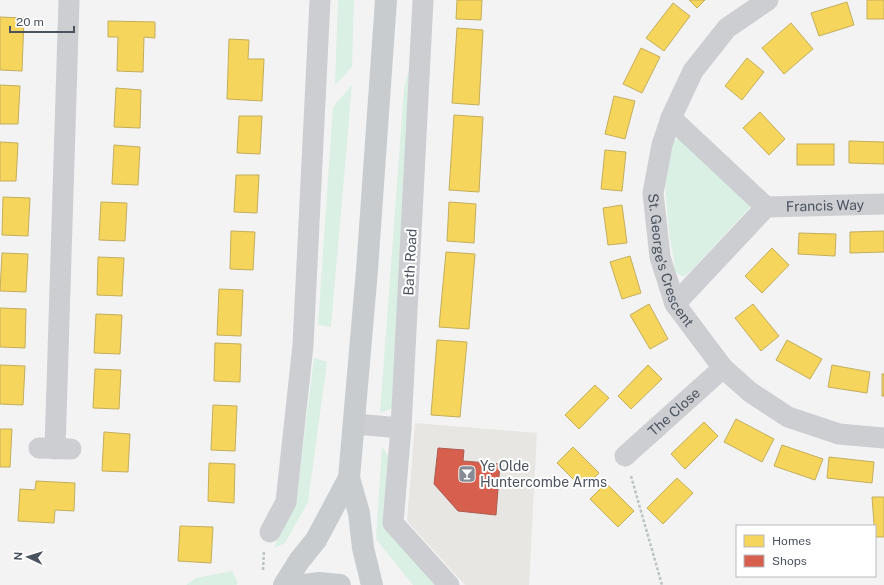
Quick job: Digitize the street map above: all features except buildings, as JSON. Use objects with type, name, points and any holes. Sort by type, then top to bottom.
[{"type":"main road","points":[[284,585],[299,561],[316,540],[349,478],[355,424],[386,0]]},
{"type":"main road","points":[[349,478],[359,513],[363,548],[372,585]]},
{"type":"main road","points":[[304,585],[319,583],[340,585]]},
{"type":"street","points":[[55,449],[69,0]]},
{"type":"street","points":[[270,532],[286,502],[302,353],[320,0]]},
{"type":"street","name":"Bath Road","points":[[423,0],[401,428],[393,523],[449,585]]},
{"type":"street","name":"St. George's Crescent","points":[[768,0],[727,28],[693,71],[670,118],[662,145],[653,193],[660,257],[675,304],[723,368],[750,392],[788,417],[839,434],[884,438]]},
{"type":"street","points":[[670,118],[766,207],[675,304]]},
{"type":"street","name":"Francis Way","points":[[766,207],[884,204]]},
{"type":"street","name":"The Close","points":[[625,456],[723,368]]},
{"type":"street","points":[[355,424],[401,428]]},
{"type":"path","points":[[625,456],[662,585]]},
{"type":"shaded area","points":[[415,423],[537,433],[529,585],[465,585],[407,521]]},
{"type":"green space","points":[[338,0],[354,0],[352,67],[335,85]]},
{"type":"green space","points":[[414,48],[393,408],[380,413],[404,89]]},
{"type":"green space","points":[[352,85],[331,327],[318,325],[333,107]]},
{"type":"green space","points":[[682,135],[751,206],[690,272],[683,277],[676,272],[669,234],[665,184],[672,143]]},
{"type":"green space","points":[[314,358],[327,362],[308,502],[285,543],[274,548],[296,502]]},
{"type":"green space","points":[[382,447],[389,457],[384,524],[438,585],[413,585],[376,539]]},
{"type":"green space","points":[[232,571],[238,583],[236,585],[186,585],[196,578]]},
{"type":"place","name":"Ye Olde Huntercombe Arms","points":[[467,474]]}]
